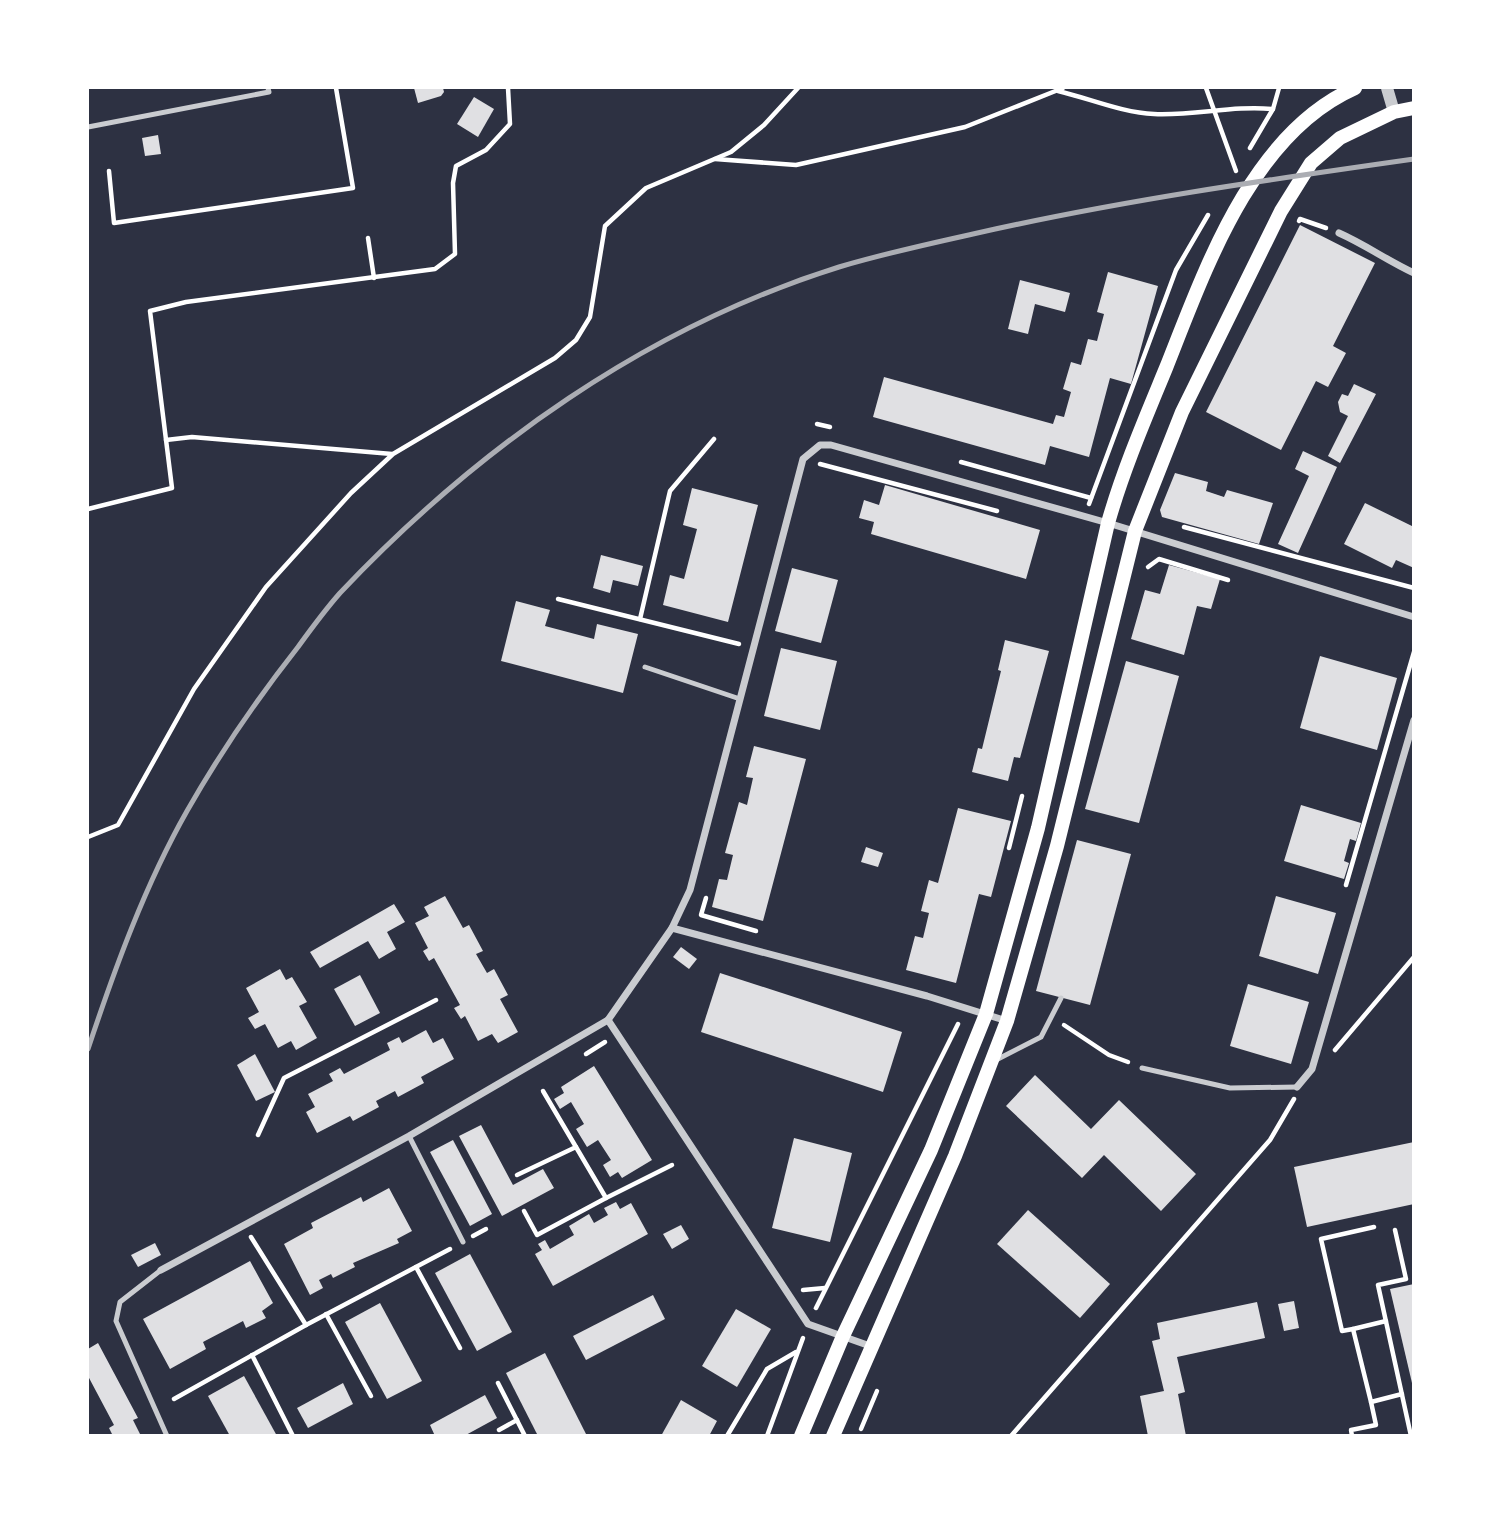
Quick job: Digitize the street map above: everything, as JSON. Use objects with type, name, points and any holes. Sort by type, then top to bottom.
[{"type":"main road","points":[[802,1436],[843,1336],[931,1150],[986,1014],[1038,828],[1108,523],[1120,483],[1184,321],[1233,211],[1272,155],[1301,124],[1341,94],[1355,88]]},
{"type":"main road","points":[[833,1436],[955,1156],[1007,1021],[1057,846],[1135,531],[1182,412],[1281,211],[1311,163],[1340,138],[1394,112],[1413,108]]},
{"type":"street","points":[[1387,88],[1394,112]]},
{"type":"street","points":[[1339,233],[1365,244],[1388,261],[1413,273]]},
{"type":"street","points":[[161,1270],[409,1136],[608,1020],[671,928],[690,890],[803,459],[820,446],[831,445],[1108,523],[1413,617]]},
{"type":"street","points":[[1297,1087],[1312,1069],[1413,720]]},
{"type":"street","points":[[671,928],[1007,1021]]},
{"type":"street","points":[[608,1020],[808,1324],[870,1346]]},
{"type":"lane","points":[[88,127],[269,92],[268,88]]},
{"type":"lane","points":[[645,667],[740,699]]},
{"type":"lane","points":[[991,1063],[1041,1037],[1062,998]]},
{"type":"lane","points":[[1142,1068],[1230,1088],[1297,1087]]},
{"type":"lane","points":[[409,1136],[463,1241]]},
{"type":"lane","points":[[161,1270],[120,1302],[116,1321],[167,1436]]},
{"type":"path","points":[[109,171],[114,223],[353,188],[336,88]]},
{"type":"path","points":[[88,509],[172,488],[150,311],[186,302],[435,270],[455,254],[453,183],[456,166],[485,150],[510,124],[508,88]]},
{"type":"path","points":[[88,838],[118,825],[194,689],[266,587],[351,493],[393,454],[555,358],[576,340],[590,317],[604,226],[646,188],[711,158],[731,152],[764,125],[798,88]]},
{"type":"path","points":[[711,158],[796,165],[965,127],[1062,88]]},
{"type":"path","points":[[1206,88],[1236,172]]},
{"type":"path","points":[[1056,90],[1151,114],[1214,112],[1245,106],[1273,109]]},
{"type":"path","points":[[1294,231],[1300,219],[1339,233]]},
{"type":"path","points":[[368,238],[374,278]]},
{"type":"path","points":[[166,440],[192,437],[393,454]]},
{"type":"path","points":[[640,620],[670,491],[714,439]]},
{"type":"path","points":[[816,467],[820,464],[1008,514]]},
{"type":"path","points":[[1179,525],[1413,588]]},
{"type":"path","points":[[558,599],[754,647]]},
{"type":"path","points":[[708,888],[702,915],[761,932]]},
{"type":"path","points":[[1312,1069],[1336,1049],[1413,957]]},
{"type":"path","points":[[258,1135],[284,1079],[436,1000]]},
{"type":"path","points":[[767,1436],[808,1324],[966,1008]]},
{"type":"path","points":[[578,1059],[602,1046],[613,1028]]},
{"type":"path","points":[[1071,1029],[1109,1055]]},
{"type":"path","points":[[1011,1436],[1269,1140],[1291,1109],[1297,1087]]},
{"type":"path","points":[[543,1091],[606,1198]]},
{"type":"path","points":[[517,1175],[576,1147]]},
{"type":"path","points":[[524,1211],[537,1235],[672,1165]]},
{"type":"path","points":[[243,1224],[306,1325]]},
{"type":"path","points":[[1374,1227],[1321,1240],[1342,1331],[1386,1321]]},
{"type":"path","points":[[174,1399],[486,1229]]},
{"type":"path","points":[[1395,1230],[1406,1279],[1378,1285],[1411,1436]]},
{"type":"path","points":[[416,1267],[460,1348]]},
{"type":"path","points":[[794,1281],[801,1290],[826,1288]]},
{"type":"path","points":[[326,1314],[370,1396]]},
{"type":"path","points":[[1352,1436],[1351,1430],[1376,1425],[1353,1329]]},
{"type":"path","points":[[727,1436],[767,1369],[798,1351]]},
{"type":"path","points":[[252,1355],[293,1436]]},
{"type":"path","points":[[498,1383],[525,1436]]},
{"type":"path","points":[[1371,1402],[1402,1394]]},
{"type":"path","points":[[499,1430],[517,1420]]},
{"type":"building","points":[[414,88],[443,88],[444,92],[441,96],[418,103]]},
{"type":"building","points":[[474,97],[494,109],[478,137],[457,124]]},
{"type":"building","points":[[158,135],[161,154],[145,156],[142,138]]},
{"type":"building","points":[[1300,225],[1375,263],[1333,346],[1346,353],[1328,387],[1316,381],[1281,450],[1206,412]]},
{"type":"building","points":[[1108,272],[1158,286],[1131,384],[1110,378],[1089,457],[1050,446],[1045,465],[873,417],[884,377],[1053,424],[1056,415],[1064,417],[1071,392],[1063,389],[1071,362],[1081,365],[1088,339],[1097,341],[1104,314],[1097,312]]},
{"type":"building","points":[[1020,280],[1070,293],[1065,312],[1035,304],[1028,334],[1008,329]]},
{"type":"building","points":[[1354,384],[1376,394],[1340,463],[1328,456],[1348,416],[1340,412],[1338,402],[1342,394],[1348,396]]},
{"type":"building","points":[[1303,451],[1337,467],[1298,553],[1278,544],[1309,476],[1295,469]]},
{"type":"building","points":[[1175,473],[1208,482],[1206,491],[1224,497],[1227,490],[1273,503],[1259,544],[1162,517],[1160,510]]},
{"type":"building","points":[[885,485],[1040,530],[1026,579],[871,534],[874,522],[859,518],[864,500],[879,505]]},
{"type":"building","points":[[692,488],[758,505],[728,622],[663,605],[670,575],[684,579],[697,529],[683,525]]},
{"type":"building","points":[[1365,503],[1414,527],[1414,568],[1396,560],[1392,568],[1344,544]]},
{"type":"building","points":[[601,555],[643,566],[638,586],[613,580],[610,593],[593,588]]},
{"type":"building","points":[[1169,565],[1220,579],[1211,609],[1197,606],[1184,655],[1131,639],[1145,590],[1160,594]]},
{"type":"building","points":[[792,568],[838,580],[821,643],[775,631]]},
{"type":"building","points":[[516,601],[550,610],[545,626],[594,639],[597,624],[638,634],[623,693],[501,661]]},
{"type":"building","points":[[1005,640],[1049,651],[1020,758],[1014,757],[1008,781],[972,772],[978,748],[982,749],[1001,671],[998,670]]},
{"type":"building","points":[[781,648],[837,661],[820,730],[764,716]]},
{"type":"building","points":[[1320,656],[1397,678],[1377,750],[1300,728]]},
{"type":"building","points":[[1126,661],[1179,676],[1139,823],[1085,809]]},
{"type":"building","points":[[754,746],[806,759],[763,921],[712,907],[719,879],[727,880],[733,855],[725,853],[739,802],[747,805],[753,778],[746,777]]},
{"type":"building","points":[[1301,805],[1361,823],[1356,841],[1350,839],[1344,861],[1349,863],[1344,879],[1284,861]]},
{"type":"building","points":[[958,808],[1011,821],[991,897],[979,894],[956,983],[906,970],[915,936],[923,938],[929,913],[921,911],[929,880],[938,883]]},
{"type":"building","points":[[1077,840],[1131,854],[1090,1005],[1036,991]]},
{"type":"building","points":[[866,847],[883,853],[878,867],[861,862]]},
{"type":"building","points":[[445,896],[463,928],[469,925],[483,951],[476,954],[487,973],[494,969],[508,995],[500,999],[518,1032],[498,1043],[492,1034],[478,1041],[465,1016],[461,1019],[454,1008],[460,1005],[434,958],[429,961],[423,951],[428,948],[415,923],[429,916],[424,907]]},
{"type":"building","points":[[1276,896],[1336,913],[1318,974],[1259,956]]},
{"type":"building","points":[[394,904],[405,922],[387,932],[396,949],[379,959],[368,941],[320,968],[310,952]]},
{"type":"building","points":[[681,947],[697,959],[689,969],[673,957]]},
{"type":"building","points":[[280,969],[286,980],[292,977],[307,1002],[299,1006],[317,1038],[296,1050],[291,1041],[278,1048],[265,1024],[255,1029],[248,1018],[259,1012],[246,988]]},
{"type":"building","points":[[720,973],[902,1032],[883,1092],[701,1032]]},
{"type":"building","points":[[360,975],[380,1013],[355,1026],[334,989]]},
{"type":"building","points":[[1248,984],[1309,1002],[1291,1064],[1230,1046]]},
{"type":"building","points":[[426,1030],[433,1043],[443,1038],[454,1059],[421,1077],[424,1083],[398,1097],[395,1091],[376,1101],[379,1107],[353,1121],[350,1116],[317,1133],[306,1112],[315,1107],[308,1094],[333,1081],[329,1074],[340,1068],[344,1074],[390,1050],[387,1043],[399,1037],[402,1043]]},
{"type":"building","points":[[255,1054],[275,1092],[256,1101],[237,1065]]},
{"type":"building","points":[[594,1066],[652,1160],[622,1178],[618,1172],[610,1177],[603,1165],[611,1160],[598,1140],[587,1147],[576,1129],[584,1124],[571,1102],[560,1109],[554,1099],[564,1093],[561,1087]]},
{"type":"building","points":[[1035,1075],[1091,1129],[1119,1100],[1196,1174],[1161,1211],[1104,1155],[1082,1178],[1006,1106]]},
{"type":"building","points":[[481,1125],[513,1185],[543,1169],[554,1188],[502,1216],[459,1136]]},
{"type":"building","points":[[794,1138],[852,1153],[830,1242],[772,1228]]},
{"type":"building","points":[[453,1140],[492,1214],[470,1226],[430,1152]]},
{"type":"building","points":[[1414,1142],[1414,1204],[1307,1227],[1294,1167]]},
{"type":"building","points":[[389,1188],[412,1231],[397,1239],[399,1243],[353,1263],[355,1267],[333,1278],[331,1274],[319,1280],[323,1288],[310,1295],[284,1244],[313,1228],[311,1223],[361,1197],[363,1202]]},
{"type":"building","points":[[616,1202],[620,1209],[631,1203],[648,1234],[553,1286],[535,1254],[542,1250],[538,1244],[545,1240],[550,1249],[574,1235],[569,1226],[589,1214],[594,1223],[608,1215],[604,1208]]},
{"type":"building","points":[[1028,1210],[1110,1284],[1080,1318],[997,1244]]},
{"type":"building","points":[[681,1225],[689,1239],[672,1249],[663,1234]]},
{"type":"building","points":[[155,1243],[161,1255],[138,1267],[131,1255]]},
{"type":"building","points":[[470,1254],[512,1332],[477,1351],[435,1273]]},
{"type":"building","points":[[250,1261],[273,1303],[262,1311],[266,1318],[246,1328],[243,1321],[203,1342],[206,1349],[170,1369],[143,1319]]},
{"type":"building","points":[[1414,1284],[1414,1382],[1412,1383],[1390,1289]]},
{"type":"building","points":[[653,1295],[665,1319],[586,1360],[573,1336]]},
{"type":"building","points":[[1294,1301],[1299,1328],[1284,1331],[1278,1304]]},
{"type":"building","points":[[1257,1302],[1265,1338],[1177,1357],[1185,1392],[1178,1394],[1186,1436],[1148,1436],[1140,1396],[1164,1391],[1152,1341],[1160,1339],[1157,1323]]},
{"type":"building","points":[[380,1303],[422,1381],[387,1399],[345,1322]]},
{"type":"building","points":[[736,1309],[771,1329],[737,1387],[702,1366]]},
{"type":"building","points":[[98,1343],[138,1418],[133,1420],[141,1436],[113,1436],[109,1428],[114,1425],[88,1376],[88,1349]]},
{"type":"building","points":[[545,1353],[587,1436],[538,1436],[506,1373]]},
{"type":"building","points":[[244,1376],[277,1436],[230,1436],[208,1396]]},
{"type":"building","points":[[343,1383],[353,1404],[308,1428],[297,1408]]},
{"type":"building","points":[[485,1395],[497,1418],[464,1436],[435,1436],[430,1425]]},
{"type":"building","points":[[681,1400],[717,1421],[709,1436],[661,1436]]},
{"type":"railway","points":[[88,1049],[132,927],[172,839],[212,768],[268,686],[334,599],[393,540],[449,489],[507,442],[569,398],[633,358],[699,323],[768,292],[855,262],[1082,211],[1414,159]]}]
